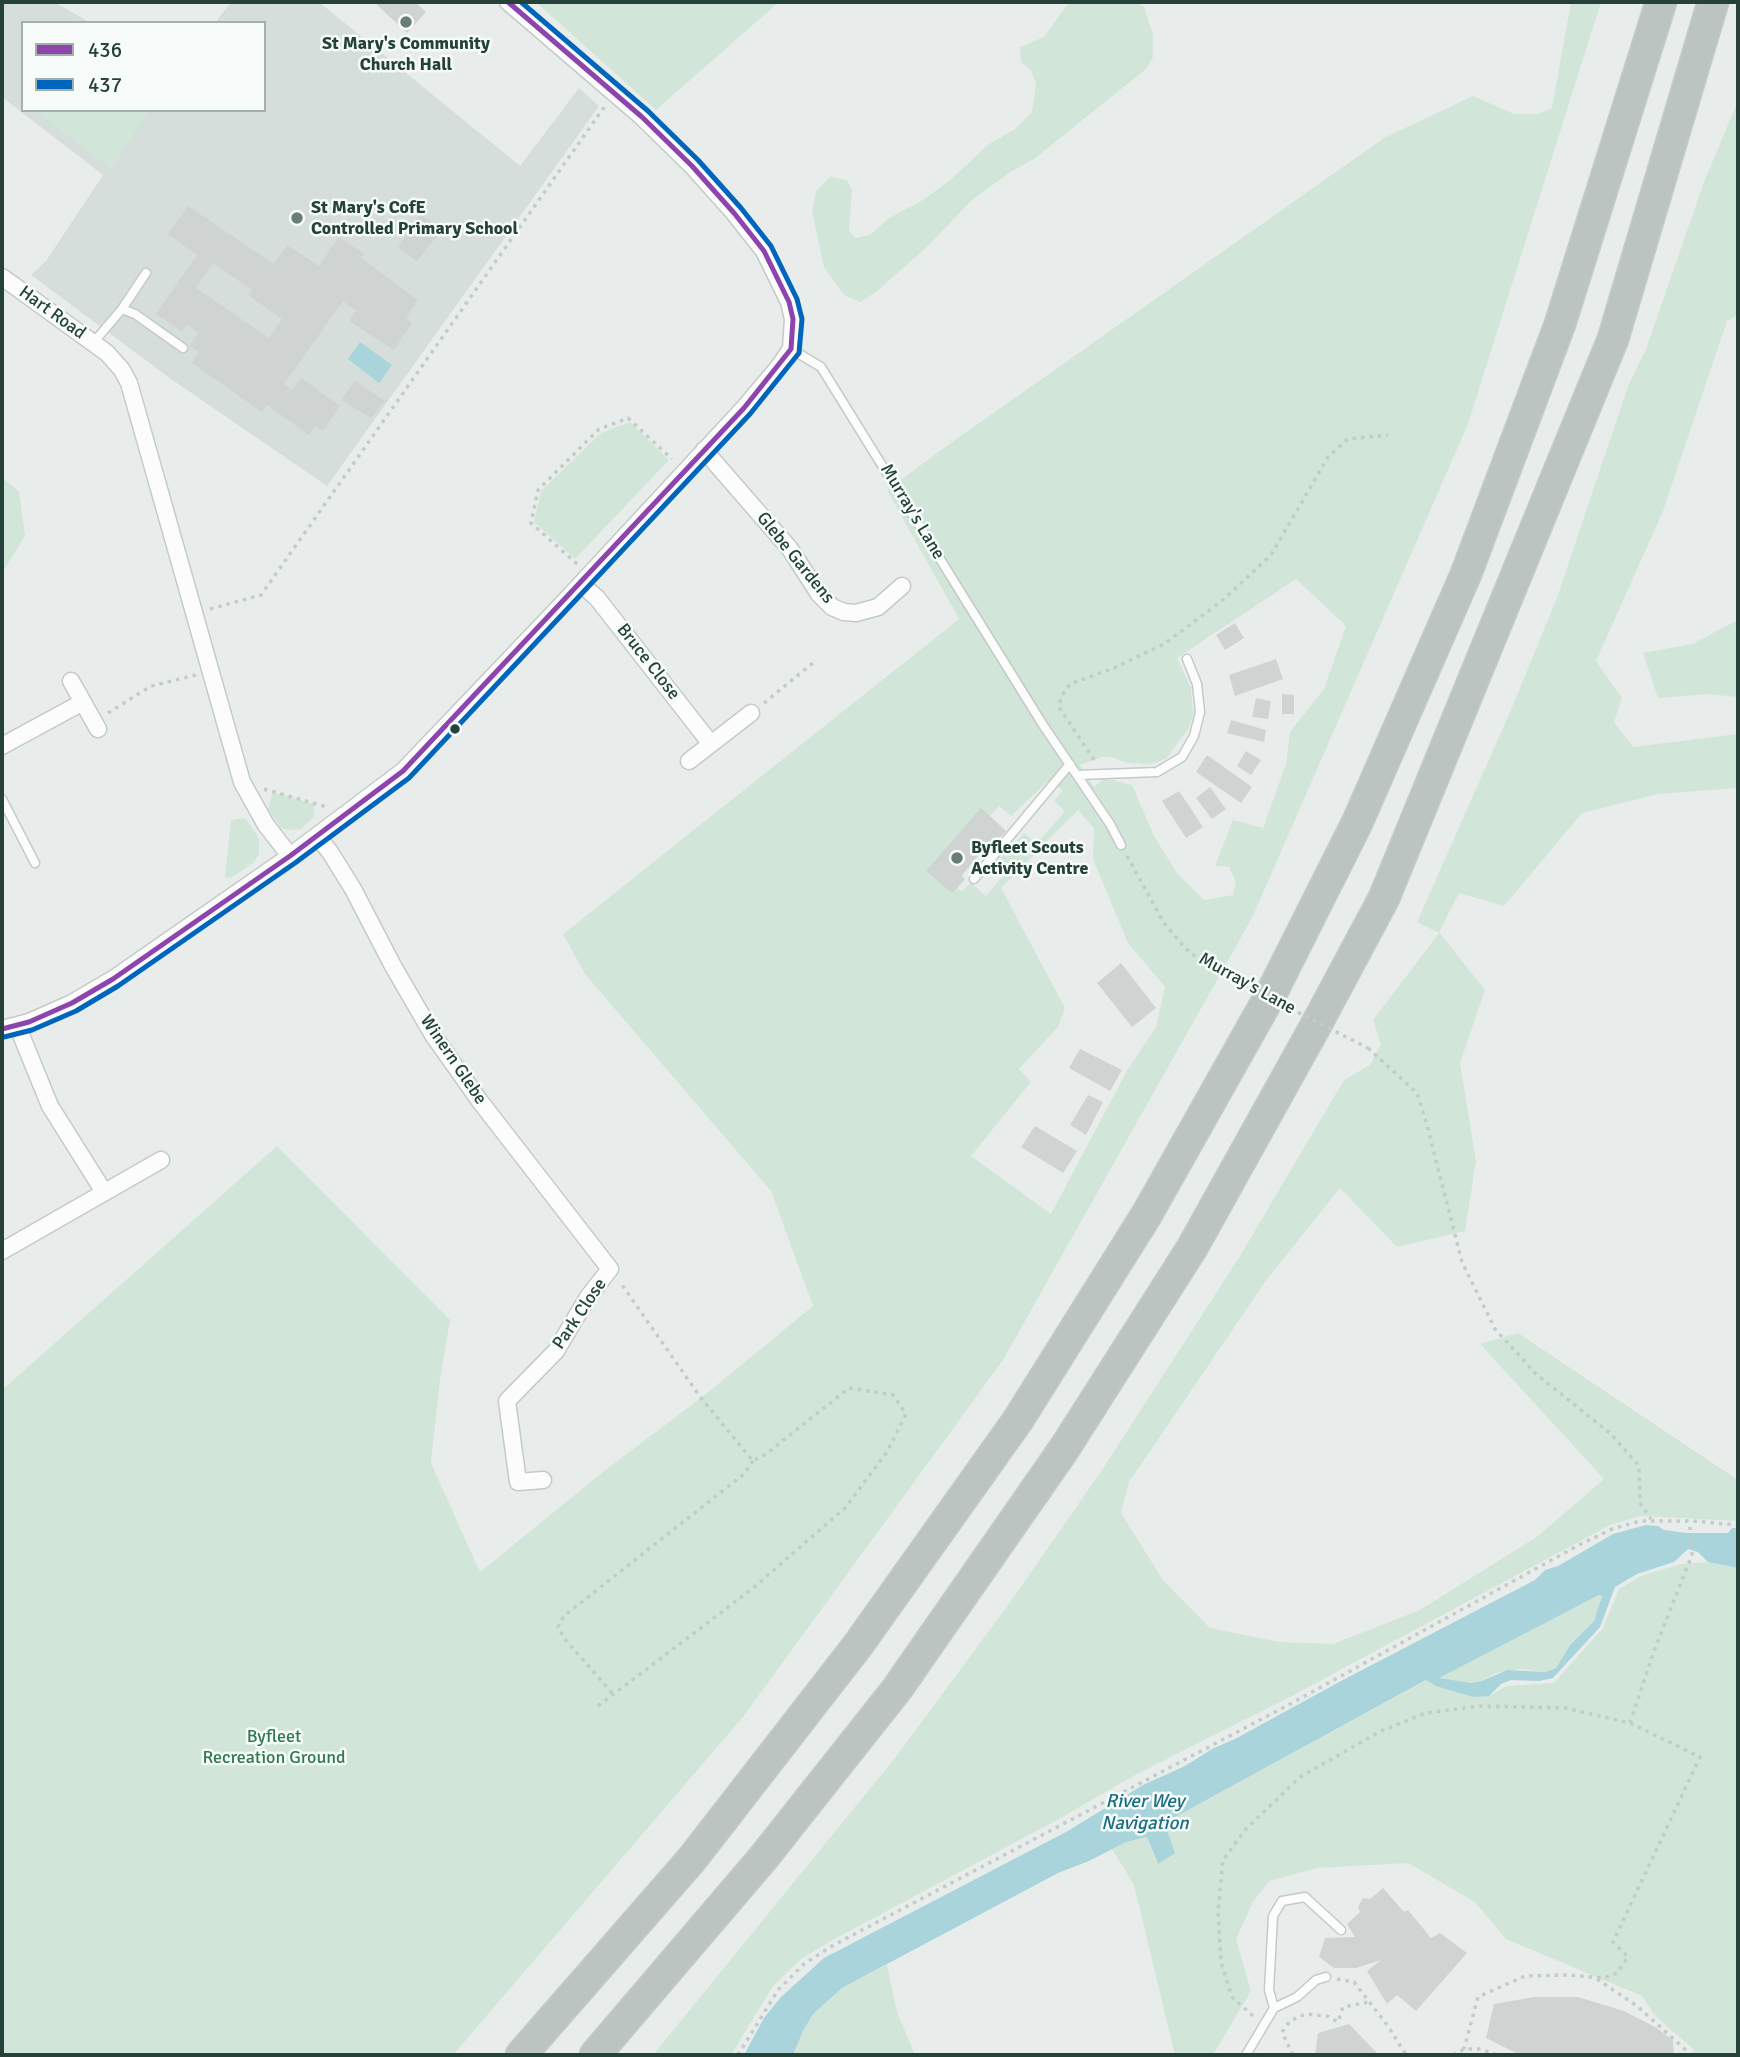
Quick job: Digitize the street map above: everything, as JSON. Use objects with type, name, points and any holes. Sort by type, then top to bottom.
[{"type":"highway","points":[[521,2055],[700,1848],[858,1645],[1002,1442],[1147,1214],[1271,994],[1357,823],[1466,574],[1560,324],[1661,2]]},
{"type":"highway","points":[[595,2055],[764,1857],[897,1689],[1064,1449],[1192,1248],[1315,1027],[1384,898],[1613,339],[1713,2]]},
{"type":"street","points":[[104,1192],[50,1106],[9,1027],[29,1022],[72,1003],[113,979],[290,856],[404,771],[685,471],[769,379],[791,349],[793,319],[789,302],[764,251],[734,213],[692,166],[614,93],[508,2]]},
{"type":"street","name":"Hart Road","points":[[2,277],[107,353],[129,383],[242,782],[265,825],[290,856]]},
{"type":"street","name":"Glebe Gardens","points":[[704,450],[790,549],[819,594],[832,607],[856,613],[878,607],[902,586]]},
{"type":"street","name":"Bruce Close","points":[[585,579],[711,744]]},
{"type":"street","points":[[71,681],[96,725]]},
{"type":"street","points":[[2,746],[83,702]]},
{"type":"street","points":[[689,761],[751,713]]},
{"type":"street","name":"Winern Glebe","points":[[317,836],[353,889],[433,1035],[479,1100],[610,1269]]},
{"type":"street","points":[[2,1251],[161,1160]]},
{"type":"street","name":"Park Close","points":[[543,1480],[510,1483],[507,1401],[556,1351],[588,1297],[610,1269]]},
{"type":"lane","points":[[93,343],[122,309],[146,273]]},
{"type":"lane","points":[[122,309],[135,314],[183,348]]},
{"type":"lane","name":"Murray's Lane","points":[[791,349],[821,367],[1043,725],[1121,845]]},
{"type":"lane","points":[[1078,775],[1157,772],[1182,757],[1194,736],[1200,712],[1197,684],[1187,659]]},
{"type":"lane","points":[[974,879],[1070,764]]},
{"type":"lane","points":[[2,799],[35,863]]},
{"type":"lane","points":[[1274,2008],[1269,1990],[1273,1916],[1282,1901],[1305,1897],[1341,1930]]},
{"type":"lane","points":[[1246,2055],[1274,2008],[1297,1997],[1316,1980],[1326,1977]]},
{"type":"path","points":[[195,613],[261,595],[614,93]]},
{"type":"path","points":[[585,579],[531,523],[538,490],[599,429],[628,418],[685,471]]},
{"type":"path","points":[[1103,774],[1059,707],[1061,697],[1070,684],[1114,668],[1164,644],[1223,600],[1271,555],[1328,457],[1348,439],[1388,435]]},
{"type":"path","points":[[751,713],[814,662]]},
{"type":"path","points":[[96,725],[152,686],[210,671]]},
{"type":"path","points":[[242,782],[327,806],[338,821]]},
{"type":"path","name":"Murray's Lane","points":[[1121,845],[1164,923],[1185,948],[1207,967],[1368,1048],[1417,1093],[1462,1262],[1495,1329],[1536,1374],[1611,1434],[1639,1466],[1640,1503],[1652,1520]]},
{"type":"path","points":[[610,1269],[701,1398],[753,1461]]},
{"type":"path","points":[[598,1706],[752,1589],[845,1508],[887,1452],[906,1414],[892,1395],[849,1388],[766,1454],[753,1461],[744,1474],[564,1616],[558,1627],[564,1638],[612,1693]]},
{"type":"path","points":[[738,2055],[778,1990],[804,1964],[830,1947],[1292,1703],[1601,1534],[1640,1521],[1652,1520],[1738,1525]]},
{"type":"path","points":[[1630,1723],[1654,1651],[1692,1555],[1690,1527]]},
{"type":"path","points":[[1293,2055],[1282,2032],[1252,2015],[1232,1997],[1221,1962],[1218,1910],[1223,1860],[1245,1830],[1300,1777],[1381,1731],[1426,1713],[1480,1706],[1565,1708],[1630,1723],[1700,1757],[1613,1942],[1628,1957],[1617,1973],[1604,1978],[1525,1976],[1478,1997],[1464,2049]]},
{"type":"path","points":[[1326,1977],[1354,1982],[1388,2026],[1406,2055]]},
{"type":"path","points":[[1594,1977],[1637,2006],[1688,2051],[1686,2055]]},
{"type":"path","points":[[1282,2032],[1290,2021],[1304,2014],[1327,2016],[1338,2022],[1343,2007],[1369,2002]]},
{"type":"path","points":[[1453,2055],[1464,2049],[1481,2049],[1497,2055]]},
{"type":"shaded area","name":"St Mary's CofE Controlled Primary School","points":[[2,2],[54,2],[87,21],[21,21],[21,112],[2,97]]},
{"type":"shaded area","name":"St Mary's CofE Controlled Primary School","points":[[231,2],[319,2],[520,166],[579,88],[599,106],[327,486],[171,379],[31,275],[46,261],[103,175],[21,112],[266,112],[266,21],[217,21]]},
{"type":"green space","points":[[536,2],[779,2],[656,110]]},
{"type":"green space","points":[[1069,2],[1139,2],[1144,7],[1153,34],[1153,57],[1146,69],[1034,159],[1012,171],[972,200],[927,247],[876,292],[860,302],[844,295],[824,267],[812,212],[816,191],[830,177],[847,180],[852,190],[849,231],[856,238],[870,235],[889,218],[923,200],[950,180],[989,144],[1014,130],[1032,112],[1036,84],[1031,70],[1021,62],[1020,47],[1044,37]]},
{"type":"green space","name":"Byfleet Recreation Ground","points":[[1571,2],[1601,2],[1468,424],[1252,918],[1003,1360],[743,1717],[453,2055],[2,2055],[2,1390],[277,1146],[450,1320],[440,1379],[431,1463],[480,1572],[813,1306],[771,1191],[585,974],[563,934],[959,619],[887,490],[1384,138],[1473,96],[1514,114],[1538,114],[1552,108]],"holes":[[[1296,579],[1346,626],[1324,689],[1290,732],[1286,764],[1263,828],[1233,820],[1215,866],[1229,867],[1236,882],[1233,895],[1204,900],[1177,873],[1154,836],[1132,785],[1105,778],[1094,787],[1080,765],[1102,757],[1112,757],[1127,763],[1152,764],[1167,758],[1188,729],[1193,715],[1191,688],[1177,658]],[[1048,781],[1063,790],[1054,801],[1065,811],[1037,843],[1024,833],[1000,858],[1010,868],[986,896],[971,883],[962,891],[957,889],[965,879],[962,876],[989,843],[993,845],[1006,831],[990,816],[999,806],[1011,816]],[[1078,810],[1094,828],[1093,859],[1128,943],[1165,987],[1156,1027],[1128,1069],[1051,1214],[971,1156],[1031,1082],[1019,1069],[1058,1027],[1065,1008],[1001,888]]]},
{"type":"green space","points":[[1738,101],[1738,315],[1727,321],[1663,511],[1596,661],[1622,698],[1614,722],[1633,747],[1738,734],[1738,788],[1658,794],[1582,813],[1504,906],[1459,893],[1439,932],[1485,990],[1460,1063],[1476,1161],[1465,1231],[1397,1247],[1340,1188],[1265,1282],[1129,1482],[1121,1513],[1163,1580],[1210,1628],[1279,1642],[1333,1644],[1420,1610],[1538,1536],[1604,1479],[1480,1344],[1518,1333],[1738,1480],[1738,1521],[1641,1516],[1610,1525],[1290,1697],[1137,1774],[829,1942],[801,1959],[773,1986],[731,2055],[653,2055],[895,1758],[1011,1601],[1102,1470],[1240,1256],[1344,1080],[1370,1065],[1381,1044],[1373,1020],[1439,933],[1417,922],[1511,710],[1558,595],[1628,386],[1646,349],[1704,182]]},
{"type":"green space","points":[[37,112],[148,112],[111,169]]},
{"type":"green space","points":[[630,422],[669,460],[575,559],[534,522],[541,491],[601,433]]},
{"type":"green space","points":[[2,478],[19,491],[25,536],[2,573]]},
{"type":"green space","points":[[1738,620],[1738,697],[1706,694],[1658,698],[1643,653],[1692,644]]},
{"type":"green space","points":[[273,792],[314,804],[314,817],[301,829],[281,828],[268,809]]},
{"type":"green space","points":[[245,818],[259,838],[259,854],[253,863],[231,878],[225,877],[231,820]]},
{"type":"green space","points":[[1708,1562],[1738,1568],[1738,2055],[1693,2055],[1693,2049],[1655,2016],[1642,1996],[1506,1939],[1475,1902],[1408,1863],[1317,1868],[1269,1881],[1253,1902],[1236,1939],[1251,1991],[1213,2055],[1175,2055],[1134,1885],[1112,1849],[1147,1837],[1157,1863],[1175,1853],[1166,1827],[1168,1821],[1427,1680],[1489,1696],[1506,1686],[1554,1683],[1603,1628],[1619,1589],[1641,1576],[1681,1564]]},
{"type":"green space","points":[[1602,1595],[1594,1621],[1570,1645],[1556,1668],[1545,1672],[1520,1669],[1496,1673],[1482,1681],[1471,1683],[1439,1677]]},
{"type":"green space","points":[[887,1965],[897,2012],[915,2055],[793,2055],[813,2014],[842,1988]]},
{"type":"water","points":[[360,342],[392,365],[379,383],[348,359]]},
{"type":"water","name":"River Wey Navigation","points":[[1646,1525],[1687,1533],[1728,1533],[1732,1528],[1738,1528],[1738,1568],[1708,1562],[1698,1552],[1688,1549],[1674,1562],[1637,1574],[1615,1587],[1600,1627],[1553,1678],[1539,1681],[1511,1680],[1501,1684],[1489,1696],[1473,1697],[1436,1686],[1426,1680],[1168,1821],[1166,1827],[1175,1853],[1158,1864],[1147,1837],[1126,1842],[1058,1873],[842,1988],[813,2014],[793,2055],[744,2055],[764,2018],[781,1997],[824,1958],[1066,1832],[1143,1785],[1185,1766],[1212,1749],[1535,1580],[1545,1570],[1558,1566],[1613,1534]],"holes":[[[1599,1595],[1602,1596],[1594,1621],[1570,1645],[1556,1668],[1545,1672],[1507,1670],[1471,1683],[1439,1678]]]},
{"type":"building","name":"St Mary's Community Church Hall","points":[[374,2],[415,2],[426,12],[407,33]]},
{"type":"building","points":[[188,206],[274,264],[287,245],[319,266],[339,237],[364,254],[361,258],[418,300],[406,318],[412,323],[394,350],[349,321],[356,311],[343,301],[284,384],[292,390],[301,378],[340,406],[323,431],[315,426],[309,435],[267,405],[262,412],[192,363],[199,352],[190,346],[198,333],[187,324],[182,331],[156,314],[197,255],[168,234]],"holes":[[[213,263],[252,290],[248,295],[282,319],[269,338],[196,288]]]},
{"type":"building","points":[[420,214],[442,230],[417,261],[398,248]]},
{"type":"building","points":[[355,381],[385,401],[371,418],[341,400]]},
{"type":"building","points":[[1235,623],[1244,638],[1225,650],[1216,635]]},
{"type":"building","points":[[1276,659],[1283,679],[1235,696],[1229,675]]},
{"type":"building","points":[[1282,694],[1294,695],[1294,714],[1282,714]]},
{"type":"building","points":[[1256,698],[1271,701],[1268,719],[1252,717]]},
{"type":"building","points":[[1231,720],[1266,730],[1264,742],[1227,733]]},
{"type":"building","points":[[1246,751],[1261,760],[1251,775],[1237,766]]},
{"type":"building","points":[[1207,755],[1252,787],[1241,803],[1196,772]]},
{"type":"building","points":[[1210,787],[1226,809],[1212,819],[1196,798]]},
{"type":"building","points":[[1179,791],[1203,827],[1186,838],[1162,801]]},
{"type":"building","name":"Byfleet Scouts Activity Centre","points":[[981,808],[1006,831],[993,845],[989,842],[961,876],[965,879],[952,893],[926,871]]},
{"type":"building","points":[[1121,963],[1156,1008],[1132,1027],[1097,983]]},
{"type":"building","points":[[1080,1049],[1122,1070],[1110,1091],[1069,1068]]},
{"type":"building","points":[[1088,1095],[1103,1102],[1086,1135],[1070,1125]]},
{"type":"building","points":[[1035,1126],[1077,1151],[1063,1173],[1021,1147]]},
{"type":"building","points":[[1383,1888],[1404,1912],[1408,1910],[1431,1938],[1440,1933],[1467,1953],[1416,2011],[1397,1995],[1387,2004],[1367,1971],[1381,1960],[1356,1968],[1334,1968],[1319,1957],[1325,1938],[1355,1937],[1347,1924],[1360,1912],[1358,1907],[1363,1898],[1370,1899]]},
{"type":"building","points":[[1534,1997],[1578,1997],[1624,2011],[1673,2040],[1674,2055],[1520,2055],[1486,2038],[1494,2004]]},
{"type":"building","points":[[1349,2024],[1379,2055],[1315,2055],[1318,2033]]},
{"type":"transit line","name":"436","points":[[2,1029],[29,1022],[72,1003],[113,979],[290,856],[403,771],[744,408],[791,349],[793,319],[789,302],[764,251],[734,213],[692,166],[642,117],[508,2]]},
{"type":"transit line","name":"437","points":[[4,1037],[32,1030],[76,1011],[118,986],[295,863],[409,778],[750,414],[799,353],[802,319],[797,299],[771,246],[741,208],[698,160],[648,111],[521,2]]},
{"type":"place","name":"St Mary's Community Church Hall","points":[[406,22]]},
{"type":"place","name":"St Mary's CofE Controlled Primary School","points":[[297,218]]},
{"type":"place","name":"Byfleet Scouts Activity Centre","points":[[957,858]]}]
